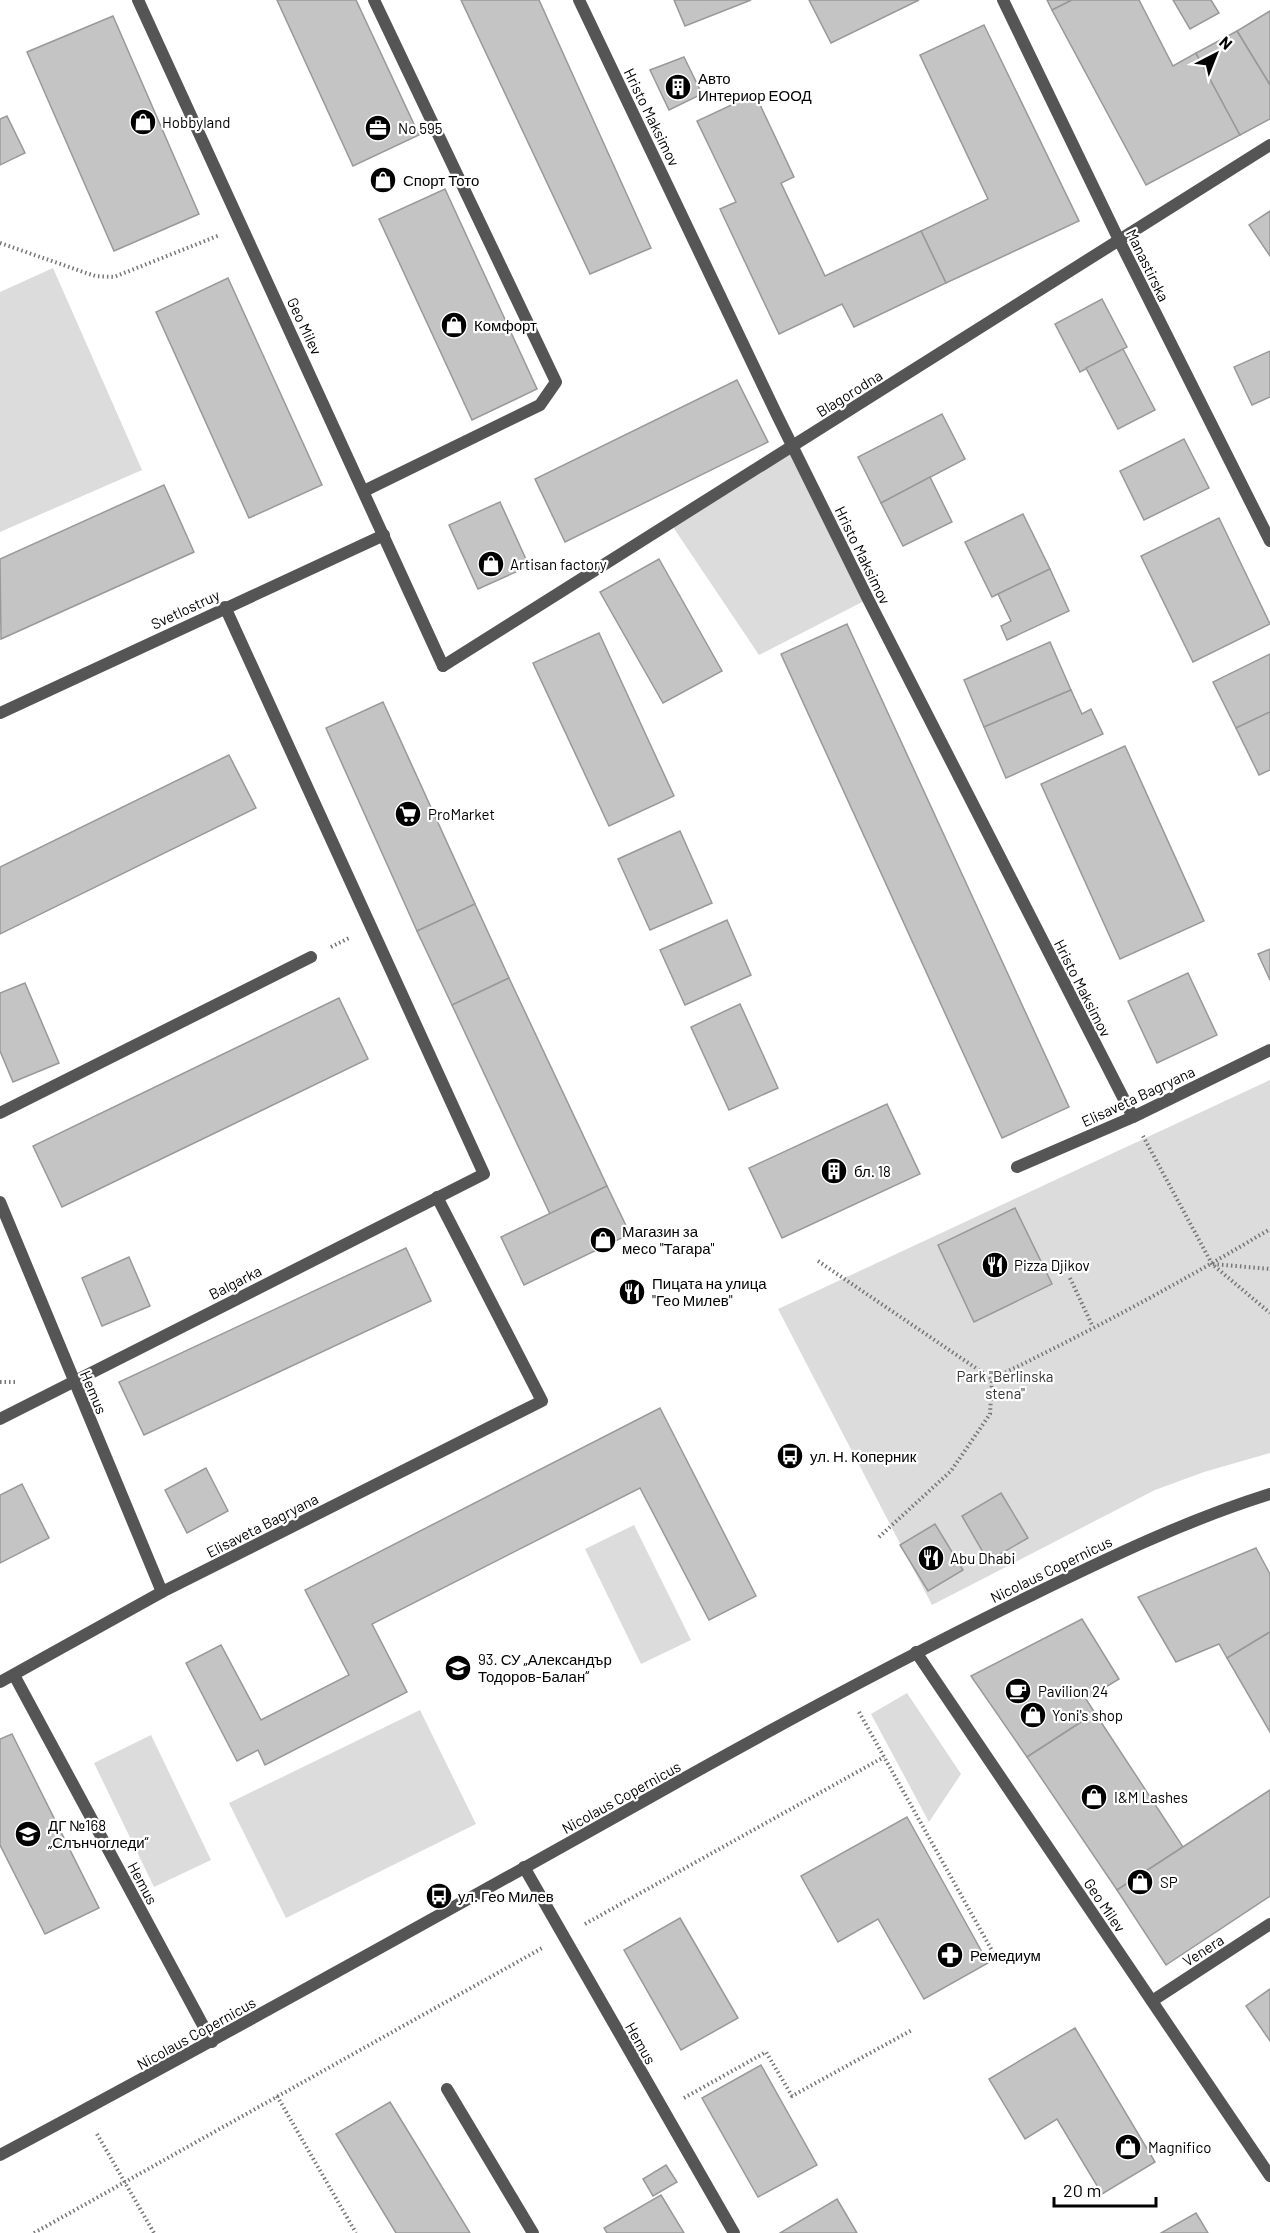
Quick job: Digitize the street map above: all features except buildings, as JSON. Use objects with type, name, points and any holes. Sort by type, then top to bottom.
[{"type":"street","name":"Geo Milev","points":[[138,0],[443,666]]},
{"type":"street","points":[[364,491],[540,405],[556,382],[374,0]]},
{"type":"street","name":"Hristo Maksimov","points":[[579,0],[868,599],[1132,1117]]},
{"type":"street","name":"Manastirska","points":[[1003,0],[1119,240],[1270,541]]},
{"type":"street","name":"Blagorodna","points":[[443,666],[1270,145]]},
{"type":"street","name":"Svetlostruy","points":[[0,712],[384,535]]},
{"type":"street","points":[[225,607],[371,927]]},
{"type":"street","name":"Balgarka","points":[[0,1419],[484,1174],[371,927]]},
{"type":"street","points":[[0,1113],[311,957]]},
{"type":"street","name":"Elisaveta Bagryana","points":[[1017,1167],[1132,1117],[1270,1050]]},
{"type":"street","name":"Elisaveta Bagryana","points":[[0,1682],[162,1592],[542,1401],[437,1197]]},
{"type":"street","name":"Hemus","points":[[0,1202],[162,1592]]},
{"type":"street","name":"Nicolaus Copernicus","points":[[0,2155],[212,2042],[770,1730],[916,1652],[1161,1534],[1229,1507],[1270,1494]]},
{"type":"street","name":"Geo Milev","points":[[916,1652],[1270,2176]]},
{"type":"street","name":"Hemus","points":[[14,1675],[212,2042]]},
{"type":"street","name":"Hemus","points":[[524,1867],[734,2233]]},
{"type":"street","name":"Venera","points":[[1152,2001],[1270,1924]]},
{"type":"street","points":[[447,2089],[533,2233]]},
{"type":"path","points":[[0,243],[94,276],[114,277],[221,234]]},
{"type":"path","points":[[311,957],[371,927]]},
{"type":"path","points":[[1132,1117],[1212,1264],[1270,1313]]},
{"type":"path","points":[[992,1378],[1212,1264],[1270,1230]]},
{"type":"path","points":[[818,1261],[992,1378]]},
{"type":"path","points":[[1212,1264],[1270,1269]]},
{"type":"path","points":[[1070,1278],[1093,1327]]},
{"type":"path","points":[[879,1538],[951,1471],[990,1414],[992,1378]]},
{"type":"path","points":[[859,1712],[995,1956]]},
{"type":"path","points":[[34,2233],[884,1757]]},
{"type":"path","points":[[662,2110],[766,2052],[792,2096],[912,2030]]},
{"type":"path","points":[[277,2096],[356,2233]]},
{"type":"path","points":[[97,2134],[154,2233]]},
{"type":"green space","points":[[53,268],[142,470],[0,532],[0,292]]},
{"type":"green space","points":[[793,447],[868,599],[759,655],[671,524]]},
{"type":"green space","name":"Park \"Berlinska stena\"","points":[[1270,1080],[1270,1453],[1204,1472],[1155,1490],[932,1605],[778,1309]]},
{"type":"green space","points":[[634,1525],[691,1640],[641,1664],[585,1549]]},
{"type":"green space","points":[[907,1693],[961,1774],[929,1822],[871,1714]]},
{"type":"green space","points":[[420,1710],[476,1824],[286,1918],[229,1803]]},
{"type":"green space","points":[[151,1735],[211,1860],[154,1887],[94,1763]]},
{"type":"place","name":"Авто Интериор ЕООД","points":[[678,87]]},
{"type":"place","name":"Hobbyland","points":[[143,122]]},
{"type":"place","name":"No 595","points":[[378,128]]},
{"type":"place","name":"Спорт Тото","points":[[383,180]]},
{"type":"place","name":"Комфорт","points":[[454,325]]},
{"type":"place","name":"Artisan factory","points":[[491,564]]},
{"type":"place","name":"ProMarket","points":[[408,814]]},
{"type":"place","name":"бл. 18","points":[[834,1171]]},
{"type":"place","name":"Магазин за месо \"Тагара\"","points":[[603,1240]]},
{"type":"place","name":"Pizza Djikov","points":[[995,1265]]},
{"type":"place","name":"Пицата на улица \"Гео Милев\"","points":[[632,1292]]},
{"type":"place","name":"ул. Н. Коперник","points":[[790,1456]]},
{"type":"place","name":"Abu Dhabi","points":[[931,1558]]},
{"type":"place","name":"93. СУ „Александър Тодоров-Балан“","points":[[458,1668]]},
{"type":"place","name":"Pavilion 24","points":[[1018,1691]]},
{"type":"place","name":"Yoni's shop","points":[[1033,1715]]},
{"type":"place","name":"I&M Lashes","points":[[1094,1797]]},
{"type":"place","name":"ДГ №168 „Слънчогледи“","points":[[28,1834]]},
{"type":"place","name":"SP","points":[[1140,1882]]},
{"type":"place","name":"ул. Гео Милев","points":[[439,1896]]},
{"type":"place","name":"Ремедиум","points":[[950,1955]]},
{"type":"place","name":"Magnifico","points":[[1128,2147]]}]
